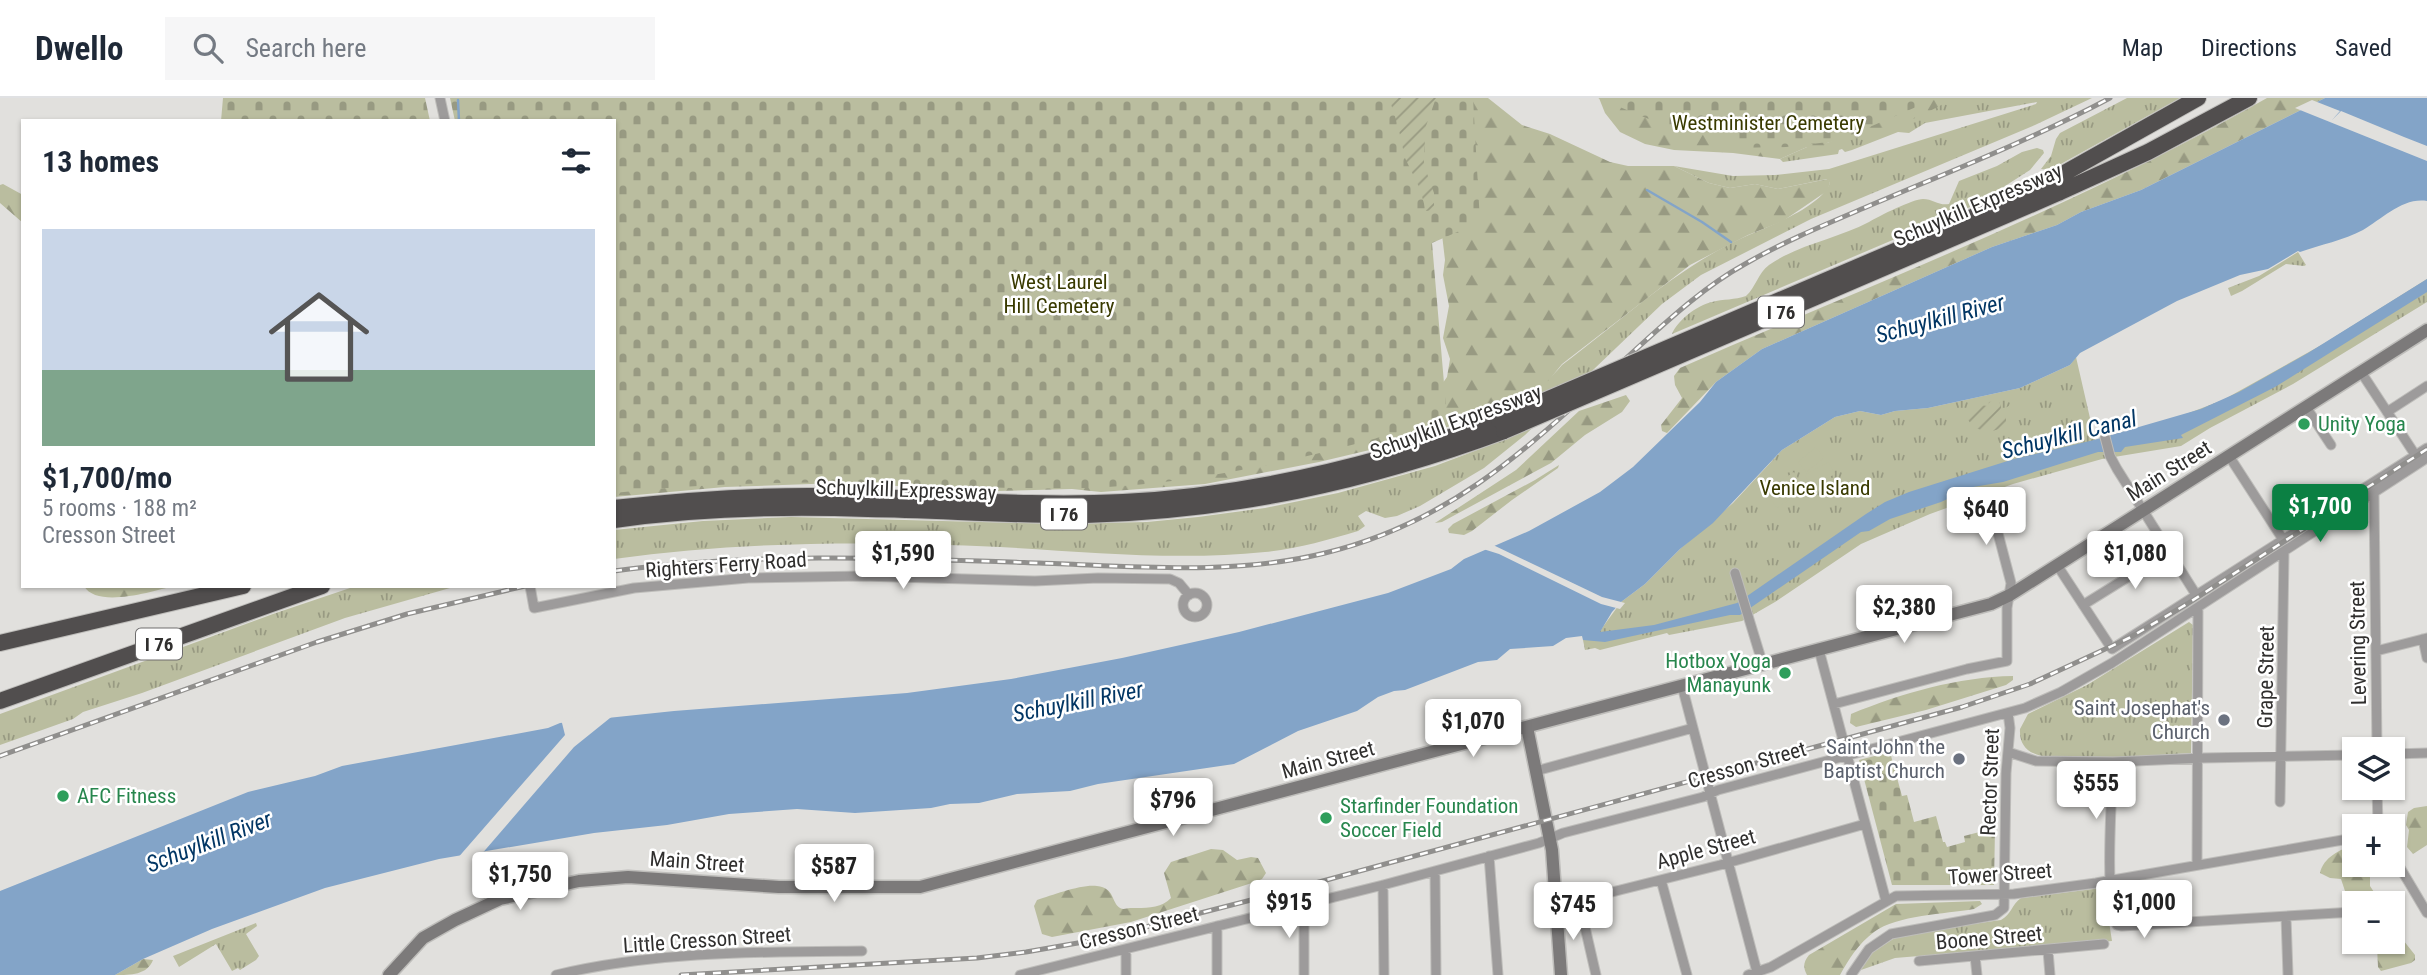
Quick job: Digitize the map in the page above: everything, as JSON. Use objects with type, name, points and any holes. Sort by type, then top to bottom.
[{"type":"highway","name":"Schuylkill Expressway","points":[[2055,187],[2198,98]]},
{"type":"highway","name":"Schuylkill Expressway","points":[[616,520],[726,509],[774,508],[1082,515],[1228,504],[1320,488],[1404,465],[1501,425],[2055,187],[2148,152],[2249,98]]},
{"type":"highway","name":"Schuylkill Expressway","points":[[616,508],[777,496],[1073,503],[1171,498],[1269,485],[1347,469],[1501,425]]},
{"type":"highway","name":"I 76","points":[[0,643],[234,588]]},
{"type":"highway","name":"I 76","points":[[0,700],[317,588]]},
{"type":"street","points":[[440,98],[445,119]]},
{"type":"street","name":"Main Street","points":[[389,975],[423,938],[442,926],[500,899],[572,883],[628,877],[779,887],[920,887],[1989,605],[2010,595],[2427,330]]},
{"type":"street","points":[[2361,372],[2414,453]]},
{"type":"street","points":[[2387,412],[2427,386]]},
{"type":"street","points":[[2306,407],[2331,445]]},
{"type":"street","points":[[2105,437],[2109,454],[2196,593]]},
{"type":"street","name":"Cresson Street","points":[[1020,975],[1383,885],[1539,843],[1550,837],[1718,790],[2008,713],[2062,692],[2114,652],[2427,447]]},
{"type":"street","points":[[2229,456],[2281,536]]},
{"type":"street","name":"Cresson Street","points":[[2114,652],[2427,458]]},
{"type":"street","name":"Levering Street","points":[[2374,495],[2377,737]]},
{"type":"street","points":[[1834,704],[2007,661],[2010,579],[1989,499]]},
{"type":"street","points":[[2083,605],[2170,551]]},
{"type":"street","name":"Grape Street","points":[[2280,802],[2283,757],[2284,553]]},
{"type":"street","points":[[2057,565],[2114,652]]},
{"type":"street","points":[[1735,573],[1763,665]]},
{"type":"street","name":"Righters Ferry Road","points":[[530,588],[534,608],[634,588],[773,577],[896,576],[1035,581],[1170,579],[1179,583],[1189,595]]},
{"type":"street","points":[[2197,865],[2198,611]]},
{"type":"street","points":[[2376,650],[2425,639],[2427,658]]},
{"type":"street","points":[[1819,650],[1886,901]]},
{"type":"street","points":[[1682,687],[1728,862],[1752,974]]},
{"type":"street","name":"Rector Street","points":[[2005,895],[2010,727],[2008,713]]},
{"type":"street","points":[[1527,727],[1550,837],[1561,975]]},
{"type":"street","points":[[1536,771],[1692,728]]},
{"type":"street","points":[[2008,752],[2036,761],[2113,762],[2342,755]]},
{"type":"street","points":[[2405,754],[2427,753]]},
{"type":"street","points":[[2113,762],[2111,880],[2113,918],[2119,926],[2342,913]]},
{"type":"street","name":"Apple Street","points":[[1556,906],[1865,824]]},
{"type":"street","name":"Tower Street","points":[[1752,974],[1778,964],[1886,901],[1900,896],[2005,895],[2111,880],[2342,840]]},
{"type":"street","points":[[1489,856],[1498,975]]},
{"type":"street","points":[[1435,871],[1436,975]]},
{"type":"street","points":[[2405,876],[2427,913]]},
{"type":"street","points":[[1661,880],[1687,975]]},
{"type":"street","points":[[1383,885],[1384,975]]},
{"type":"street","points":[[1851,975],[1869,949],[1883,937],[1909,929],[2000,913],[2004,908],[2005,895]]},
{"type":"street","points":[[1579,901],[1596,975]]},
{"type":"street","points":[[1304,905],[1304,975]]},
{"type":"street","points":[[2286,917],[2288,975]]},
{"type":"street","points":[[1217,926],[1217,975]]},
{"type":"street","name":"Boone Street","points":[[1919,961],[2104,944]]},
{"type":"street","points":[[1126,949],[1126,975]]},
{"type":"street","name":"Little Cresson Street","points":[[556,975],[620,962],[674,956],[862,951]]},
{"type":"street","points":[[2048,951],[2050,975]]},
{"type":"street","points":[[1975,956],[1977,975]]},
{"type":"green space","points":[[223,98],[425,98],[430,119],[221,119]]},
{"type":"green space","name":"West Laurel Hill Cemetery","points":[[450,98],[1473,98],[1480,222],[1432,243],[1447,418],[1286,461],[1204,476],[1121,486],[1040,489],[795,483],[616,493],[616,119],[455,119]]},
{"type":"green space","points":[[1389,98],[1436,98],[1426,126],[1424,154],[1424,165],[1434,193],[1434,210],[1426,211],[1420,189],[1405,158]]},
{"type":"green space","points":[[1436,98],[1488,98],[1522,125],[1550,134],[1610,162],[1628,166],[1674,166],[1709,183],[1730,188],[1755,184],[1778,189],[1828,179],[1830,183],[1827,191],[1783,221],[1748,235],[1690,265],[1562,364],[1549,380],[1533,391],[1497,408],[1395,444],[1205,484],[1101,492],[1072,489],[997,491],[839,483],[725,487],[616,497],[616,470],[1440,387],[1447,377],[1450,359],[1443,338],[1449,306],[1443,275],[1445,260],[1441,226]]},
{"type":"green space","name":"Westminister Cemetery","points":[[1598,98],[1937,98],[1837,141],[1786,147],[1734,148],[1721,115],[1680,132]]},
{"type":"green space","name":"Westminister Cemetery","points":[[1599,98],[1955,98],[1886,130],[1862,137],[1843,138],[1817,149],[1807,147],[1780,159],[1674,150],[1645,144],[1620,132],[1605,113]]},
{"type":"green space","points":[[1937,98],[2092,98],[2035,125],[1811,219],[1701,275],[1662,304],[1525,435],[1484,468],[1420,506],[1397,516],[1385,518],[1366,511],[1358,516],[1365,526],[1358,531],[1288,549],[1232,555],[1132,555],[1000,547],[855,543],[710,549],[616,559],[616,530],[703,521],[791,517],[1061,524],[1147,522],[1265,508],[1338,493],[1435,466],[1509,438],[1497,408],[1540,385],[1676,277],[1725,247],[1807,207],[1825,192],[1830,183],[1827,179],[1778,189],[1755,184],[1730,188],[1709,183],[1674,166],[1733,176],[1829,169],[2037,102],[1925,123],[1909,133],[1898,132],[1852,150],[1839,150],[1838,154],[1783,162],[1780,159],[1807,147],[1827,143]]},
{"type":"green space","points":[[2127,98],[2180,98],[2050,170],[2041,169],[2051,156],[2060,133]]},
{"type":"green space","points":[[2267,98],[2325,98],[2141,190],[2081,212],[2057,225],[1992,247],[1762,349],[1716,382],[1667,433],[1662,431],[1661,425],[1682,398],[1675,385],[1674,376],[1680,368],[2051,208],[2196,137]]},
{"type":"green space","points":[[2037,148],[2044,153],[2030,170],[1989,199],[1672,334],[1683,319],[1700,306],[1746,296],[1765,268],[1781,258],[1857,228],[1912,202],[1923,199],[1949,204],[1959,181],[1997,166],[2022,152]]},
{"type":"green space","points":[[0,185],[21,194],[21,221],[0,203]]},
{"type":"green space","points":[[2298,252],[2306,265],[2286,264],[2231,296],[2228,288],[2259,276]]},
{"type":"green space","name":"Venice Island","points":[[2427,279],[2427,302],[2293,384],[2181,446],[2102,459],[2013,484],[1930,514],[1861,544],[1742,621],[1669,635],[1667,633],[1600,650],[1585,650],[1583,640],[1597,635],[1621,602],[1645,584],[1733,503],[1782,450],[1835,417],[1860,411],[1881,415],[1928,408],[2020,388],[2070,365],[2076,357],[2095,440],[2181,416],[2223,400],[2325,343]]},
{"type":"green space","points":[[1626,395],[1630,401],[1622,412],[1585,435],[1551,463],[1442,522],[1435,523],[1516,470],[1579,411]]},
{"type":"green space","points":[[1999,400],[2001,408],[1991,426],[1981,430],[1973,427],[1966,417],[1977,407],[1988,406],[1989,402]]},
{"type":"green space","points":[[2010,405],[2013,409],[2006,416],[2006,427],[1989,432],[2003,411]]},
{"type":"green space","points":[[1816,447],[1824,458],[1806,472],[1798,462]]},
{"type":"green space","points":[[1828,462],[1835,474],[1811,487],[1805,475]]},
{"type":"green space","points":[[1559,465],[1472,531],[1464,535],[1449,533],[1448,529],[1453,524]]},
{"type":"green space","points":[[1794,472],[1805,489],[1777,508],[1765,491]]},
{"type":"green space","points":[[86,588],[166,588],[113,597],[91,593]]},
{"type":"green space","points":[[350,588],[450,588],[345,618],[83,712],[73,719],[0,745],[0,714]]},
{"type":"green space","points":[[2189,622],[2193,625],[2191,753],[2128,757],[2042,756],[2025,747],[2020,729],[2028,714],[2087,685]]},
{"type":"green space","points":[[2013,676],[2013,680],[2006,685],[1926,710],[1856,727],[1850,723],[1851,714],[1910,693],[1972,679]]},
{"type":"green space","points":[[1890,752],[1902,796],[1907,795],[1914,822],[1936,816],[1947,847],[1965,842],[1964,836],[1995,828],[1994,885],[1892,885],[1859,760]]},
{"type":"green space","points":[[2427,806],[2427,845],[2413,854],[2407,847],[2408,812]]},
{"type":"green space","points":[[1211,849],[1223,850],[1237,860],[1258,858],[1266,873],[1262,879],[1255,882],[1131,922],[1052,937],[1042,934],[1034,906],[1037,900],[1075,888],[1097,886],[1107,889],[1121,909],[1157,906],[1171,898],[1164,873],[1171,862]]},
{"type":"green space","points":[[2342,850],[2342,877],[2370,877],[2373,891],[2345,891],[2341,879],[2320,873],[2333,855]]},
{"type":"green space","points":[[2101,888],[2104,890],[2112,941],[1895,958],[1861,970],[1872,953],[1893,939],[1916,932],[2001,920],[2021,898]]},
{"type":"green space","points":[[1980,901],[1982,904],[1974,909],[1922,916],[1884,926],[1859,947],[1840,975],[1807,975],[1804,967],[1809,955],[1896,904]]},
{"type":"green space","points":[[256,923],[257,926],[246,934],[259,956],[240,970],[238,968],[232,971],[216,944],[179,967],[173,956]]},
{"type":"green space","points":[[2405,942],[2415,955],[2415,960],[2411,963],[2381,971],[2378,967],[2377,954],[2405,954]]},
{"type":"green space","points":[[143,959],[153,960],[147,969],[132,974],[115,975]]},
{"type":"water","name":"Schuylkill River","points":[[2325,98],[2427,98],[2427,201],[2410,202],[2356,234],[2298,251],[2268,269],[2240,275],[2177,301],[2080,353],[2070,365],[2020,388],[1928,408],[1881,415],[1860,411],[1835,417],[1782,450],[1713,523],[1621,602],[1600,632],[1654,625],[1737,603],[1885,502],[2014,459],[2094,440],[2201,409],[2239,392],[2308,353],[2427,279],[2427,292],[2275,387],[2181,435],[2183,438],[2125,447],[2121,452],[2098,452],[2003,482],[1973,487],[1941,502],[1890,519],[1869,531],[1861,532],[1740,615],[1605,642],[1583,640],[1582,636],[1566,638],[1553,646],[1510,649],[1497,660],[1478,662],[1405,690],[1378,697],[1357,711],[1298,731],[1234,764],[1098,784],[1070,791],[1017,794],[979,803],[931,808],[855,813],[797,809],[729,814],[439,859],[325,888],[212,929],[143,959],[115,975],[0,975],[0,891],[248,792],[315,776],[342,766],[548,728],[560,723],[674,711],[907,693],[1011,679],[1239,632],[1388,593],[1451,569],[1464,559],[1529,531],[1600,492],[1633,467],[1700,402],[1716,382],[1762,349],[1992,247],[2057,225],[2081,212],[2141,190]]},
{"type":"pier","points":[[2312,100],[2340,111],[2332,120],[2341,111],[2427,146],[2427,161],[2295,108]]},
{"type":"pier","points":[[1491,544],[1602,597],[1625,603],[1620,609],[1601,604],[1499,554],[1480,548]]},
{"type":"pier","points":[[615,714],[574,747],[480,856],[456,860],[565,735],[561,719]]},
{"type":"waterway","points":[[458,100],[459,119]]},
{"type":"waterway","points":[[1647,190],[1731,242]]},
{"type":"railway","points":[[616,571],[720,561],[826,558],[1219,567],[1290,560],[1371,539],[1412,522],[1487,477],[1556,422],[1682,309],[1728,274],[1804,234],[2019,142],[2110,98]]},
{"type":"railway","points":[[681,975],[977,958],[1095,940],[1286,891],[1962,707],[2030,684],[2129,638],[2187,604],[2427,449]]},
{"type":"railway","points":[[0,756],[317,642],[407,614],[517,588]]},
{"type":"place","name":"Unity Yoga","points":[[2304,424]]},
{"type":"place","name":"Hotbox Yoga Manayunk","points":[[1785,673]]},
{"type":"place","name":"Saint Josephat's Church","points":[[2224,720]]},
{"type":"place","name":"Saint John the Baptist Church","points":[[1959,759]]},
{"type":"place","name":"AFC Fitness","points":[[63,796]]},
{"type":"place","name":"Starfinder Foundation Soccer Field","points":[[1326,818]]},
{"type":"water label","name":"Schuylkill Canal","points":[[2069,435]]}]
